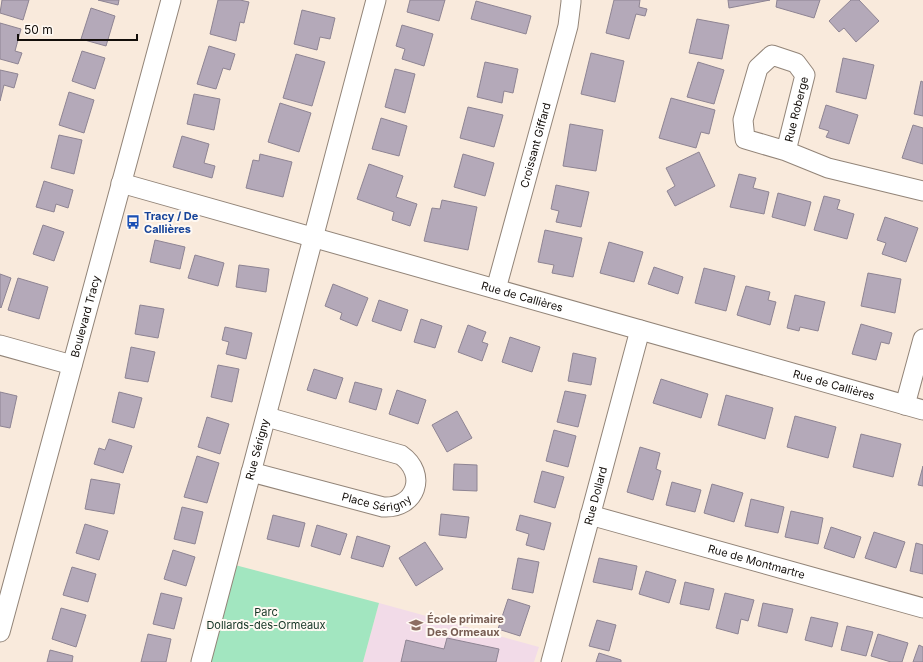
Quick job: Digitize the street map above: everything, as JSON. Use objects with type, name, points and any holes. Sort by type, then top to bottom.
[{"type":"street","name":"Boulevard Tracy","points":[[0,632],[171,0]]},
{"type":"street","points":[[314,238],[376,0]]},
{"type":"street","name":"Croissant Giffard","points":[[496,289],[568,26],[572,2],[571,0]]},
{"type":"street","name":"Rue Roberge","points":[[786,151],[805,75],[796,63],[772,54],[758,68],[743,120],[745,139],[786,151],[828,168],[923,191]]},
{"type":"street","name":"Rue de Callières","points":[[121,183],[923,410]]},
{"type":"street","name":"Rue Sérigny","points":[[201,662],[314,238]]},
{"type":"street","name":"Rue Dollard","points":[[551,662],[640,330]]},
{"type":"street","points":[[905,405],[923,339]]},
{"type":"street","points":[[0,345],[72,365]]},
{"type":"street","name":"Place Sérigny","points":[[251,472],[387,507],[400,505],[408,500],[413,493],[416,484],[414,467],[401,454],[267,417]]},
{"type":"street","name":"Rue de Montmartre","points":[[590,516],[923,608]]},
{"type":"shaded area","name":"École primaire Des Ormeaux","points":[[379,603],[539,647],[534,662],[363,662]]},
{"type":"green space","name":"Parc Dollards-des-Ormeaux","points":[[235,565],[379,603],[363,662],[210,662]]},
{"type":"building","points":[[2,0],[29,0],[23,20],[0,13]]},
{"type":"building","points":[[98,0],[119,0],[118,5]]},
{"type":"building","points":[[218,0],[240,0],[249,2],[244,23],[240,22],[236,41],[210,34]]},
{"type":"building","points":[[410,0],[445,0],[439,21],[407,12]]},
{"type":"building","points":[[614,0],[640,0],[639,7],[647,9],[645,16],[636,14],[629,39],[606,33]]},
{"type":"building","points":[[728,0],[770,0],[729,8]]},
{"type":"building","points":[[777,0],[820,0],[814,18],[776,7]]},
{"type":"building","points":[[851,0],[859,0],[879,21],[856,42],[844,28],[839,32],[829,21]]},
{"type":"building","points":[[476,1],[531,16],[526,34],[471,19]]},
{"type":"building","points":[[91,8],[115,16],[106,46],[81,39]]},
{"type":"building","points":[[302,10],[335,18],[330,39],[320,37],[317,50],[294,44]]},
{"type":"building","points":[[697,19],[729,25],[722,59],[689,53]]},
{"type":"building","points":[[0,23],[21,29],[15,51],[22,53],[18,64],[0,59]]},
{"type":"building","points":[[402,25],[433,34],[424,66],[402,59],[405,49],[396,46]]},
{"type":"building","points":[[209,46],[235,54],[230,70],[223,68],[216,89],[197,84]]},
{"type":"building","points":[[82,51],[105,58],[95,89],[72,81]]},
{"type":"building","points":[[591,53],[624,61],[615,102],[581,94]]},
{"type":"building","points":[[296,54],[325,62],[312,106],[283,98]]},
{"type":"building","points":[[843,58],[874,65],[866,99],[836,92]]},
{"type":"building","points":[[485,62],[518,69],[513,93],[504,91],[502,103],[477,97]]},
{"type":"building","points":[[698,62],[724,70],[714,104],[687,97]]},
{"type":"building","points":[[395,69],[415,74],[405,113],[385,107]]},
{"type":"building","points":[[0,70],[18,74],[14,88],[4,85],[0,101]]},
{"type":"building","points":[[921,81],[923,82],[923,116],[914,114]]},
{"type":"building","points":[[69,92],[94,100],[84,133],[59,125]]},
{"type":"building","points":[[194,94],[220,99],[214,130],[187,124]]},
{"type":"building","points":[[671,98],[715,110],[709,134],[701,132],[696,148],[659,138]]},
{"type":"building","points":[[280,103],[311,113],[299,152],[268,142]]},
{"type":"building","points":[[826,105],[858,115],[849,144],[826,137],[829,131],[819,128]]},
{"type":"building","points":[[468,107],[503,115],[494,147],[460,138]]},
{"type":"building","points":[[381,118],[407,126],[399,156],[372,149]]},
{"type":"building","points":[[570,124],[603,130],[596,171],[563,166]]},
{"type":"building","points":[[913,125],[923,128],[923,164],[902,158]]},
{"type":"building","points":[[59,135],[82,140],[74,174],[51,168]]},
{"type":"building","points":[[182,136],[209,144],[204,163],[215,166],[212,178],[173,167]]},
{"type":"building","points":[[699,152],[715,186],[675,206],[667,191],[675,186],[666,168]]},
{"type":"building","points":[[260,154],[292,162],[283,197],[246,188],[253,160],[259,161]]},
{"type":"building","points":[[463,154],[494,163],[485,196],[454,187]]},
{"type":"building","points":[[369,164],[403,176],[396,197],[417,204],[410,226],[392,220],[394,212],[357,199]]},
{"type":"building","points":[[739,174],[756,178],[753,188],[769,192],[764,214],[730,207]]},
{"type":"building","points":[[44,181],[73,190],[68,208],[56,204],[54,212],[36,207]]},
{"type":"building","points":[[556,185],[589,192],[581,227],[556,222],[559,211],[551,209]]},
{"type":"building","points":[[778,193],[811,202],[805,226],[772,217]]},
{"type":"building","points":[[824,196],[840,200],[837,209],[854,214],[847,239],[814,230]]},
{"type":"building","points":[[442,200],[477,207],[468,250],[424,241],[432,208],[440,209]]},
{"type":"building","points":[[885,217],[918,228],[906,262],[882,254],[886,243],[877,240]]},
{"type":"building","points":[[43,225],[64,232],[54,261],[33,254]]},
{"type":"building","points":[[545,230],[582,238],[573,277],[552,273],[554,265],[538,262]]},
{"type":"building","points":[[155,240],[185,247],[180,269],[150,262]]},
{"type":"building","points":[[609,242],[643,252],[634,282],[600,273]]},
{"type":"building","points":[[195,255],[224,263],[218,286],[188,278]]},
{"type":"building","points":[[239,265],[269,269],[266,292],[236,287]]},
{"type":"building","points":[[654,267],[683,277],[678,294],[648,284]]},
{"type":"building","points":[[704,268],[735,276],[726,311],[695,303]]},
{"type":"building","points":[[868,273],[901,279],[895,313],[861,306]]},
{"type":"building","points":[[0,274],[11,278],[1,308],[0,307]]},
{"type":"building","points":[[18,278],[48,287],[39,319],[8,310]]},
{"type":"building","points":[[333,284],[368,298],[357,326],[340,319],[342,313],[325,306]]},
{"type":"building","points":[[746,286],[770,292],[768,300],[776,302],[770,325],[737,315]]},
{"type":"building","points":[[795,295],[825,302],[818,331],[800,327],[799,331],[787,328]]},
{"type":"building","points":[[379,300],[408,310],[401,331],[372,321]]},
{"type":"building","points":[[140,305],[164,309],[158,338],[135,334]]},
{"type":"building","points":[[421,319],[442,326],[435,348],[414,342]]},
{"type":"building","points":[[861,324],[892,333],[889,344],[881,342],[876,360],[852,354]]},
{"type":"building","points":[[468,325],[486,332],[482,342],[488,344],[482,361],[458,352]]},
{"type":"building","points":[[225,327],[252,333],[246,359],[226,354],[229,342],[222,340]]},
{"type":"building","points":[[510,337],[540,347],[532,372],[502,362]]},
{"type":"building","points":[[131,347],[155,352],[148,382],[125,378]]},
{"type":"building","points":[[573,353],[596,358],[591,385],[568,381]]},
{"type":"building","points":[[218,365],[239,369],[232,402],[211,397]]},
{"type":"building","points":[[314,369],[343,378],[336,399],[307,390]]},
{"type":"building","points":[[661,379],[708,394],[701,418],[653,403]]},
{"type":"building","points":[[355,382],[382,389],[376,410],[349,402]]},
{"type":"building","points":[[397,390],[426,400],[418,424],[389,414]]},
{"type":"building","points":[[565,391],[586,395],[578,427],[557,422]]},
{"type":"building","points":[[0,392],[17,396],[10,428],[0,426]]},
{"type":"building","points":[[119,392],[142,398],[134,428],[112,422]]},
{"type":"building","points":[[726,395],[773,408],[765,439],[718,425]]},
{"type":"building","points":[[457,411],[472,438],[447,452],[432,425]]},
{"type":"building","points":[[795,416],[836,427],[828,458],[787,447]]},
{"type":"building","points":[[207,417],[229,424],[220,454],[198,447]]},
{"type":"building","points":[[554,430],[576,436],[568,467],[546,461]]},
{"type":"building","points":[[861,434],[901,444],[893,477],[853,467]]},
{"type":"building","points":[[109,439],[132,446],[123,473],[94,464],[99,448],[105,450]]},
{"type":"building","points":[[640,447],[660,453],[656,469],[661,471],[653,500],[627,492]]},
{"type":"building","points":[[197,456],[219,463],[207,503],[184,497]]},
{"type":"building","points":[[454,464],[477,465],[477,491],[453,490]]},
{"type":"building","points":[[923,466],[923,486],[918,485]]},
{"type":"building","points":[[542,471],[564,477],[555,508],[534,502]]},
{"type":"building","points":[[91,479],[120,484],[114,514],[85,509]]},
{"type":"building","points":[[672,482],[701,490],[695,512],[666,505]]},
{"type":"building","points":[[712,484],[743,493],[734,522],[704,513]]},
{"type":"building","points":[[751,499],[784,507],[778,533],[745,526]]},
{"type":"building","points":[[182,507],[203,512],[195,544],[174,539]]},
{"type":"building","points":[[791,511],[823,518],[818,544],[785,537]]},
{"type":"building","points":[[441,514],[469,517],[466,538],[439,535]]},
{"type":"building","points":[[273,515],[305,523],[299,547],[267,539]]},
{"type":"building","points":[[520,515],[551,523],[544,550],[526,545],[529,534],[516,530]]},
{"type":"building","points":[[85,524],[108,531],[99,560],[76,553]]},
{"type":"building","points":[[317,525],[347,534],[340,555],[311,546]]},
{"type":"building","points":[[831,527],[861,537],[854,558],[824,548]]},
{"type":"building","points":[[874,532],[905,542],[896,568],[865,558]]},
{"type":"building","points":[[357,536],[390,546],[383,567],[351,558]]},
{"type":"building","points":[[425,542],[443,569],[416,586],[399,558]]},
{"type":"building","points":[[916,543],[923,545],[923,574],[910,571]]},
{"type":"building","points":[[173,550],[195,557],[186,586],[164,579]]},
{"type":"building","points":[[518,558],[539,562],[533,593],[512,589]]},
{"type":"building","points":[[599,558],[637,566],[632,590],[593,582]]},
{"type":"building","points":[[72,567],[96,574],[88,602],[63,595]]},
{"type":"building","points":[[646,571],[676,580],[669,603],[639,594]]},
{"type":"building","points":[[685,582],[714,589],[709,610],[680,604]]},
{"type":"building","points":[[161,593],[182,598],[174,629],[153,624]]},
{"type":"building","points":[[725,593],[754,600],[748,621],[741,619],[738,634],[716,628]]},
{"type":"building","points":[[508,599],[530,606],[520,636],[498,629]]},
{"type":"building","points":[[763,603],[793,609],[787,633],[758,626]]},
{"type":"building","points":[[61,608],[86,615],[76,647],[52,639]]},
{"type":"building","points":[[811,617],[838,623],[832,647],[805,640]]},
{"type":"building","points":[[597,620],[616,625],[609,651],[589,646]]},
{"type":"building","points":[[847,626],[873,632],[866,656],[841,650]]},
{"type":"building","points":[[148,634],[171,639],[166,662],[141,662]]},
{"type":"building","points":[[878,634],[908,643],[902,662],[891,662],[871,656]]},
{"type":"building","points":[[447,638],[499,649],[496,662],[401,662],[406,640],[444,649]]},
{"type":"building","points":[[919,645],[923,647],[923,662],[913,662]]},
{"type":"building","points":[[50,650],[73,656],[72,662],[47,662]]},
{"type":"building","points":[[599,653],[621,660],[621,662],[596,662]]},
{"type":"place","name":"Tracy / De Callières","points":[[133,222]]},
{"type":"place","name":"École primaire Des Ormeaux","points":[[416,625]]}]
